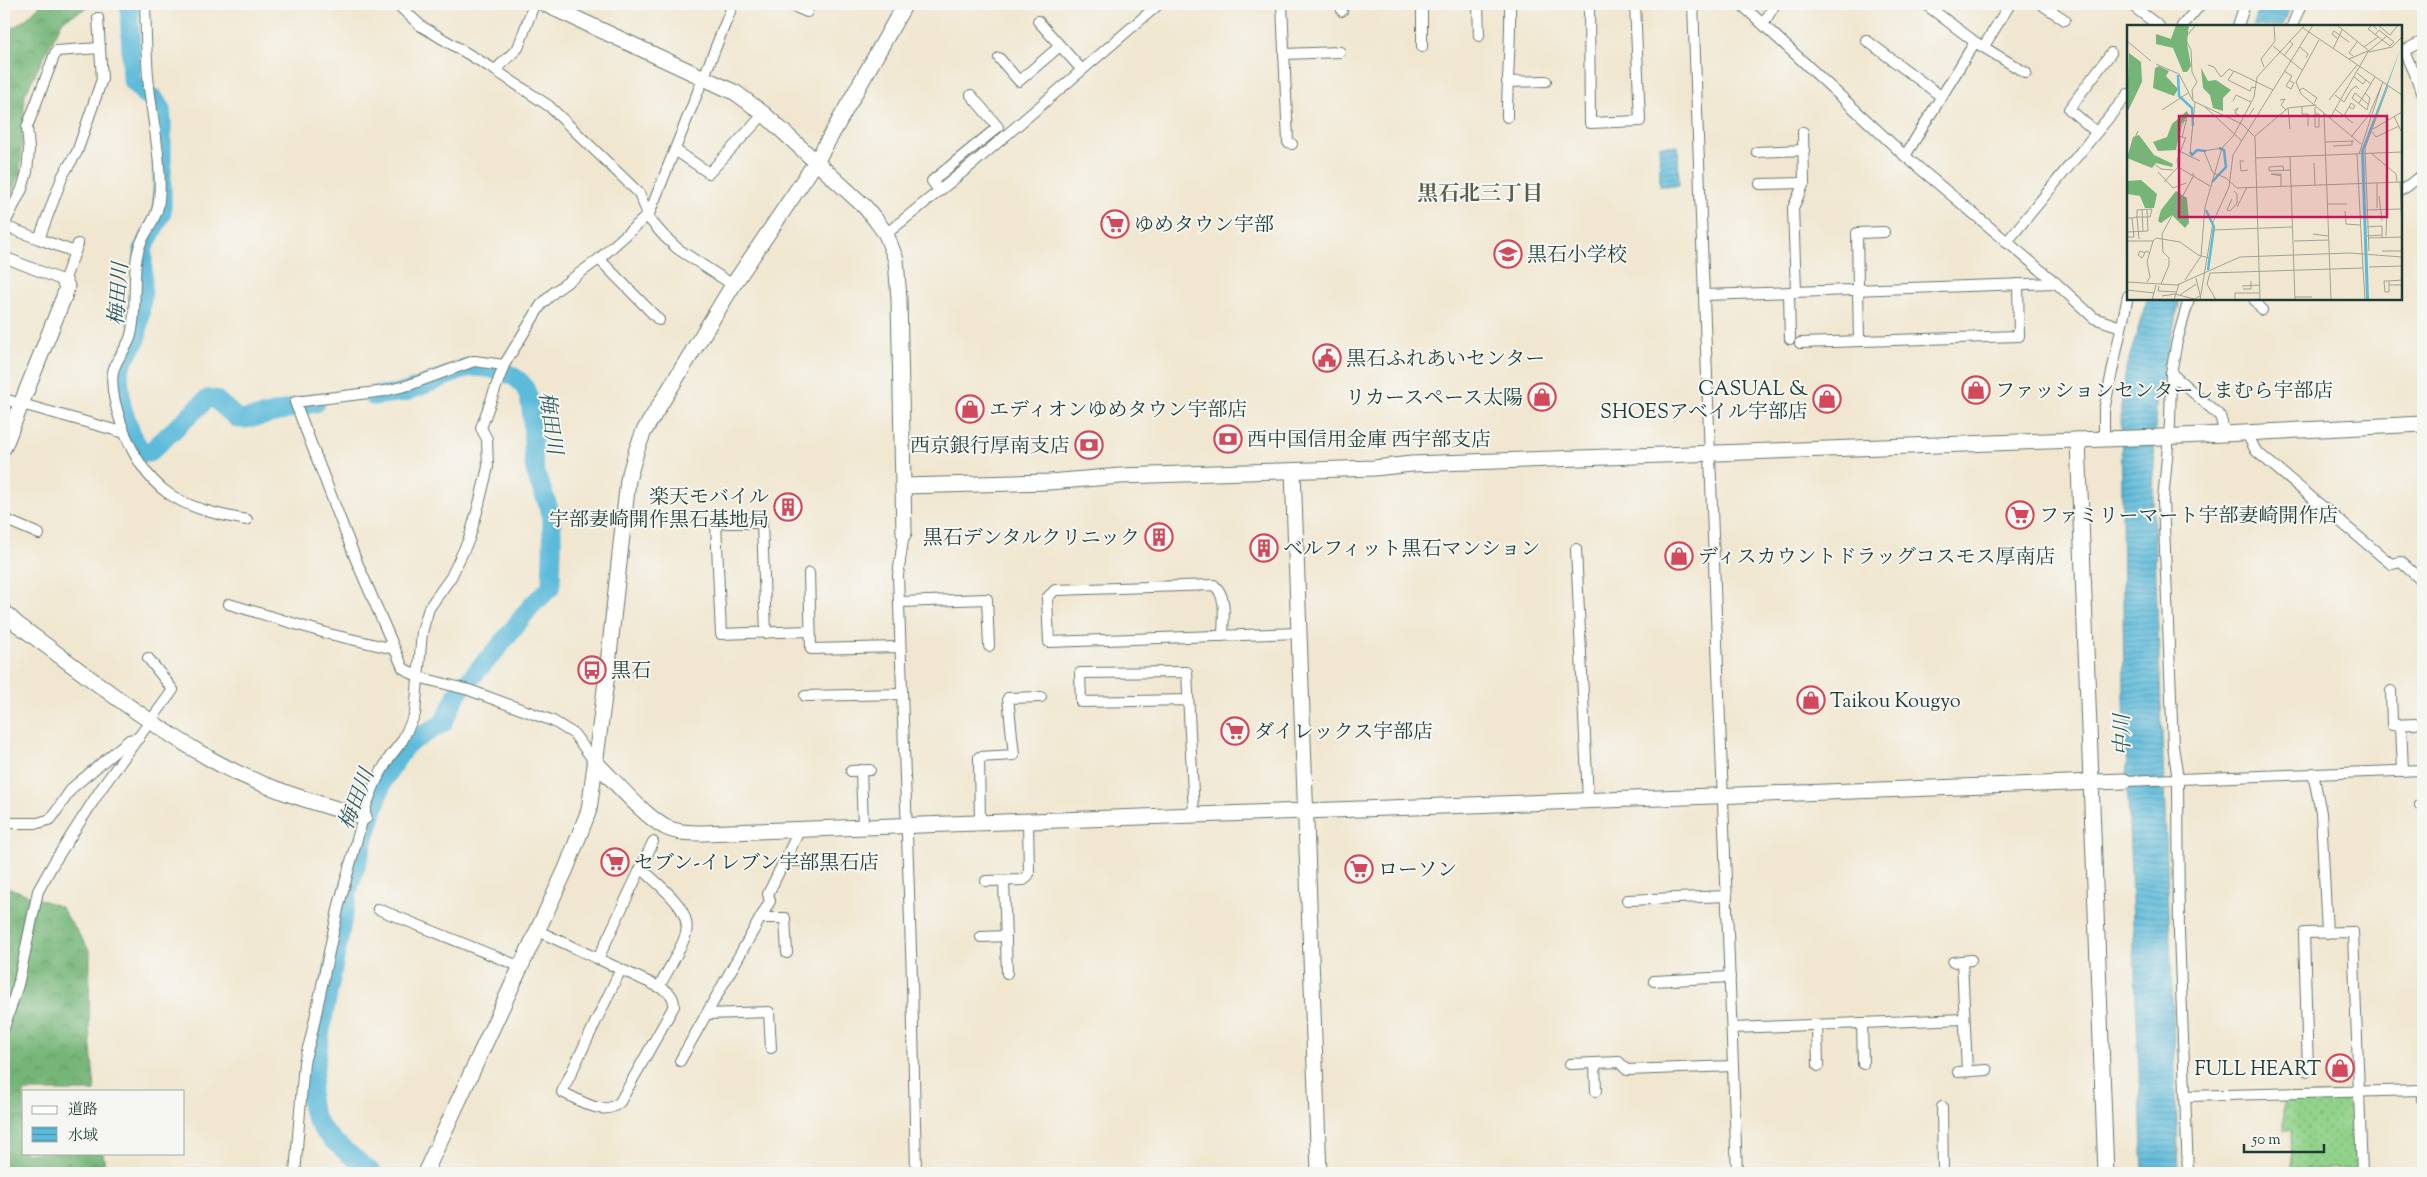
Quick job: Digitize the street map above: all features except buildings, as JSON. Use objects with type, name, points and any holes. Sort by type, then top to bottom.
[{"type":"street","points":[[145,4],[158,170],[158,207],[140,245],[131,336],[118,358],[113,373],[115,402],[125,433],[139,466],[156,484],[172,497],[202,511],[247,520]]},
{"type":"street","points":[[397,4],[421,26],[495,70],[549,106],[639,193],[651,221],[678,249],[734,285]]},
{"type":"street","points":[[495,70],[518,48],[534,4]]},
{"type":"street","points":[[545,4],[705,76],[736,93],[764,114],[865,207],[886,234],[896,260],[904,486],[904,533],[898,575],[907,824],[916,1173]]},
{"type":"street","points":[[788,4],[806,12],[809,4]]},
{"type":"street","points":[[425,1173],[538,931],[585,824],[589,810],[607,674],[628,480],[644,431],[734,285],[816,162],[905,4]]},
{"type":"street","points":[[886,234],[938,189],[975,162],[1159,4]]},
{"type":"street","points":[[1282,4],[1288,142],[1292,144]]},
{"type":"street","points":[[1422,4],[1422,47]]},
{"type":"street","points":[[1478,4],[1479,36]]},
{"type":"street","points":[[1507,116],[1507,82],[1511,50],[1510,4]]},
{"type":"street","points":[[1589,4],[1590,123],[1640,121],[1635,4]]},
{"type":"street","points":[[1692,4],[1696,130],[1705,295],[1737,1173]]},
{"type":"street","points":[[1741,4],[1764,23],[1808,67],[1905,156],[2006,243],[2056,283],[2094,318],[2121,327]]},
{"type":"street","points":[[1764,23],[1775,4]]},
{"type":"street","points":[[1924,4],[2026,74]]},
{"type":"street","points":[[1905,156],[1942,97],[2010,4]]},
{"type":"street","points":[[2041,4],[2065,20]]},
{"type":"street","points":[[2130,4],[2158,25]]},
{"type":"street","points":[[2183,25],[2202,4]]},
{"type":"street","points":[[2238,25],[2245,4]]},
{"type":"street","points":[[2292,25],[2301,4]]},
{"type":"street","points":[[295,1173],[304,1062],[312,1037],[339,904],[367,803],[376,781],[389,758],[402,741],[415,714],[422,632],[429,608],[451,577],[469,538],[488,467],[487,440],[481,428],[502,370],[541,305],[554,292],[600,259],[648,214],[705,76],[730,5]]},
{"type":"street","points":[[39,239],[63,175],[77,152],[102,79],[98,18]]},
{"type":"street","points":[[1038,21],[1082,70]]},
{"type":"street","points":[[1866,40],[1942,97]]},
{"type":"street","points":[[2423,41],[2402,51],[2423,94]]},
{"type":"street","points":[[999,58],[1019,81],[1060,46]]},
{"type":"street","points":[[64,281],[77,248],[39,239],[4,226],[22,189],[27,172],[29,150],[27,127],[56,51],[100,48]]},
{"type":"street","points":[[1284,54],[1340,52]]},
{"type":"street","points":[[2096,132],[2068,108],[2111,53]]},
{"type":"street","points":[[1507,82],[1546,81]]},
{"type":"street","points":[[938,189],[932,181],[998,127],[971,95]]},
{"type":"street","points":[[2006,243],[2127,95]]},
{"type":"street","points":[[675,150],[709,173],[764,114]]},
{"type":"street","points":[[1790,339],[1793,208],[1804,183],[1803,132]]},
{"type":"street","points":[[1757,152],[1804,150]]},
{"type":"street","points":[[2402,190],[2409,186],[2413,180],[2423,175]]},
{"type":"street","points":[[1760,184],[1804,183]]},
{"type":"street","points":[[1859,341],[1857,232],[1884,232]]},
{"type":"street","points":[[4,257],[64,281],[67,286],[66,294],[4,447]]},
{"type":"street","points":[[600,259],[659,320]]},
{"type":"street","points":[[1705,295],[2056,283]]},
{"type":"street","points":[[1800,343],[2019,336],[2018,284]]},
{"type":"street","points":[[2106,439],[2104,410],[2127,300]]},
{"type":"street","points":[[2188,1173],[2179,932],[2178,779],[2173,746],[2164,524],[2164,437],[2170,424],[2171,373],[2177,341],[2189,300]]},
{"type":"street","points":[[2255,300],[2262,310]]},
{"type":"street","points":[[502,370],[474,361],[409,385],[296,406],[356,560],[403,668],[418,677],[458,686],[553,721],[574,734],[594,761],[652,818],[665,827],[679,832],[800,830],[907,824],[2423,770]]},
{"type":"street","points":[[2171,373],[2220,416],[2225,432]]},
{"type":"street","points":[[4,399],[125,433]]},
{"type":"street","points":[[904,486],[1049,482],[1120,476],[1293,471],[1710,452],[2164,437],[2225,432],[2423,424]]},
{"type":"street","points":[[2246,432],[2256,451],[2391,564],[2401,562],[2423,582]]},
{"type":"street","points":[[2078,440],[2106,1173]]},
{"type":"street","points":[[1293,471],[1319,1173]]},
{"type":"street","points":[[4,519],[39,534]]},
{"type":"street","points":[[766,633],[762,522],[716,523],[721,634],[766,633],[810,631]]},
{"type":"street","points":[[1576,549],[1588,800]]},
{"type":"street","points":[[809,573],[811,648],[900,647]]},
{"type":"street","points":[[1224,636],[1223,599],[1220,590],[1214,585],[1055,590],[1047,598],[1049,642],[1224,636],[1298,633]]},
{"type":"street","points":[[899,602],[988,599],[989,646]]},
{"type":"street","points":[[229,604],[329,634],[394,649]]},
{"type":"street","points":[[4,612],[17,624],[150,720],[215,761],[260,783],[306,800],[364,817]]},
{"type":"street","points":[[4,1028],[18,985],[38,891],[101,788],[173,690],[148,658]]},
{"type":"street","points":[[1188,700],[1081,702],[1080,673],[1186,672],[1188,700],[1194,814]]},
{"type":"street","points":[[2391,690],[2392,725],[2415,724]]},
{"type":"street","points":[[805,696],[902,694]]},
{"type":"street","points":[[980,822],[979,756],[1014,755],[1008,698],[1041,697]]},
{"type":"street","points":[[2401,725],[2403,771]]},
{"type":"street","points":[[4,823],[38,823],[51,819],[72,788],[129,740],[139,738]]},
{"type":"street","points":[[861,770],[863,826]]},
{"type":"street","points":[[2313,773],[2321,813],[2327,933]]},
{"type":"street","points":[[986,881],[1024,880],[1029,874],[1028,820]]},
{"type":"street","points":[[680,1061],[770,901],[768,894],[800,830]]},
{"type":"street","points":[[598,959],[653,842]]},
{"type":"street","points":[[784,861],[826,861]]},
{"type":"street","points":[[641,868],[672,897],[683,912],[686,925],[686,936],[660,986]]},
{"type":"street","points":[[1004,881],[1007,973]]},
{"type":"street","points":[[1627,900],[1727,896]]},
{"type":"street","points":[[378,909],[521,967]]},
{"type":"street","points":[[761,918],[786,918],[786,953]]},
{"type":"street","points":[[538,931],[660,986],[671,993],[674,1006],[620,1102],[609,1109],[599,1109],[562,1092],[620,969]]},
{"type":"street","points":[[2308,1071],[2304,933],[2353,932],[2362,1173]]},
{"type":"street","points":[[981,937],[1006,936]]},
{"type":"street","points":[[1962,961],[1964,1020],[1962,1072],[1987,1070]]},
{"type":"street","points":[[1654,981],[1730,977]]},
{"type":"street","points":[[707,1014],[769,1012],[770,1048]]},
{"type":"street","points":[[1732,1028],[1964,1020]]},
{"type":"street","points":[[1862,1023],[1863,1064]]},
{"type":"street","points":[[1817,1025],[1818,1066]]},
{"type":"street","points":[[1570,1064],[1619,1062],[1628,1070],[1733,1066]]},
{"type":"street","points":[[1595,1063],[1596,1091]]},
{"type":"street","points":[[2186,1096],[2423,1090],[2423,1100]]},
{"type":"street","points":[[1942,1107],[1943,1173]]},
{"type":"green space","points":[[41,4],[95,4],[63,20],[25,94],[20,173],[4,219],[4,34],[26,19]]},
{"type":"green space","points":[[4,886],[61,907],[90,951],[89,1027],[95,1090],[22,1090],[22,1154],[103,1154],[106,1173],[4,1173]]},
{"type":"green space","points":[[2355,1094],[2357,1168],[2292,1170],[2291,1130],[2284,1130],[2284,1096]]},
{"type":"water","points":[[2261,4],[2291,4],[2283,25],[2253,25]]},
{"type":"water","points":[[1659,146],[1678,146],[1679,186],[1660,186]]},
{"type":"water","points":[[2147,300],[2180,300],[2156,404],[2153,498],[2179,1173],[2143,1173],[2124,700],[2121,407],[2126,369]]},
{"type":"waterway","name":"梅田川","points":[[129,4],[132,80],[144,94],[154,98],[161,109],[162,120],[162,213],[143,249],[143,291],[137,339],[121,365],[119,375],[122,406],[133,438],[143,453],[149,453],[207,399],[215,399],[238,419],[258,417],[316,403]]},
{"type":"waterway","name":"梅田川","points":[[372,1173],[333,1141],[325,1132],[313,1111],[310,1098],[321,1030],[349,888],[383,781],[406,745],[443,723],[458,692],[498,648],[531,606],[551,587],[552,544],[550,511],[535,471],[530,402],[523,385],[518,380],[497,370],[474,367],[406,392],[373,396]]},
{"type":"place","name":"ゆめタウン宇部","points":[[1115,224]]},
{"type":"place","name":"黒石小学校","points":[[1508,254]]},
{"type":"place","name":"黒石ふれあいセンター","points":[[1327,358]]},
{"type":"place","name":"ファッションセンターしまむら宇部店","points":[[1976,390]]},
{"type":"place","name":"リカースペース太陽","points":[[1542,397]]},
{"type":"place","name":"CASUAL & SHOESアベイル宇部店","points":[[1827,399]]},
{"type":"place","name":"エディオンゆめタウン宇部店","points":[[970,409]]},
{"type":"place","name":"西中国信用金庫 西宇部支店","points":[[1228,439]]},
{"type":"place","name":"西京銀行厚南支店","points":[[1089,445]]},
{"type":"place","name":"楽天モバイル 宇部妻崎開作黒石基地局","points":[[788,507]]},
{"type":"place","name":"ファミリーマート宇部妻崎開作店","points":[[2020,515]]},
{"type":"place","name":"黒石デンタルクリニック","points":[[1159,537]]},
{"type":"place","name":"ベルフィット黒石マンション","points":[[1264,548]]},
{"type":"place","name":"ディスカウントドラッグコスモス厚南店","points":[[1679,556]]},
{"type":"place","name":"黒石","points":[[592,670]]},
{"type":"place","name":"Taikou Kougyo","points":[[1811,700]]},
{"type":"place","name":"ダイレックス宇部店","points":[[1235,731]]},
{"type":"place","name":"セブン-イレブン宇部黒石店","points":[[615,862]]},
{"type":"place","name":"ローソン","points":[[1359,869]]},
{"type":"place","name":"FULL HEART","points":[[2340,1068]]},
{"type":"district","name":"黒石北三丁目","points":[[1480,193]]},
{"type":"water label","name":"中川","points":[[2122,735]]}]
